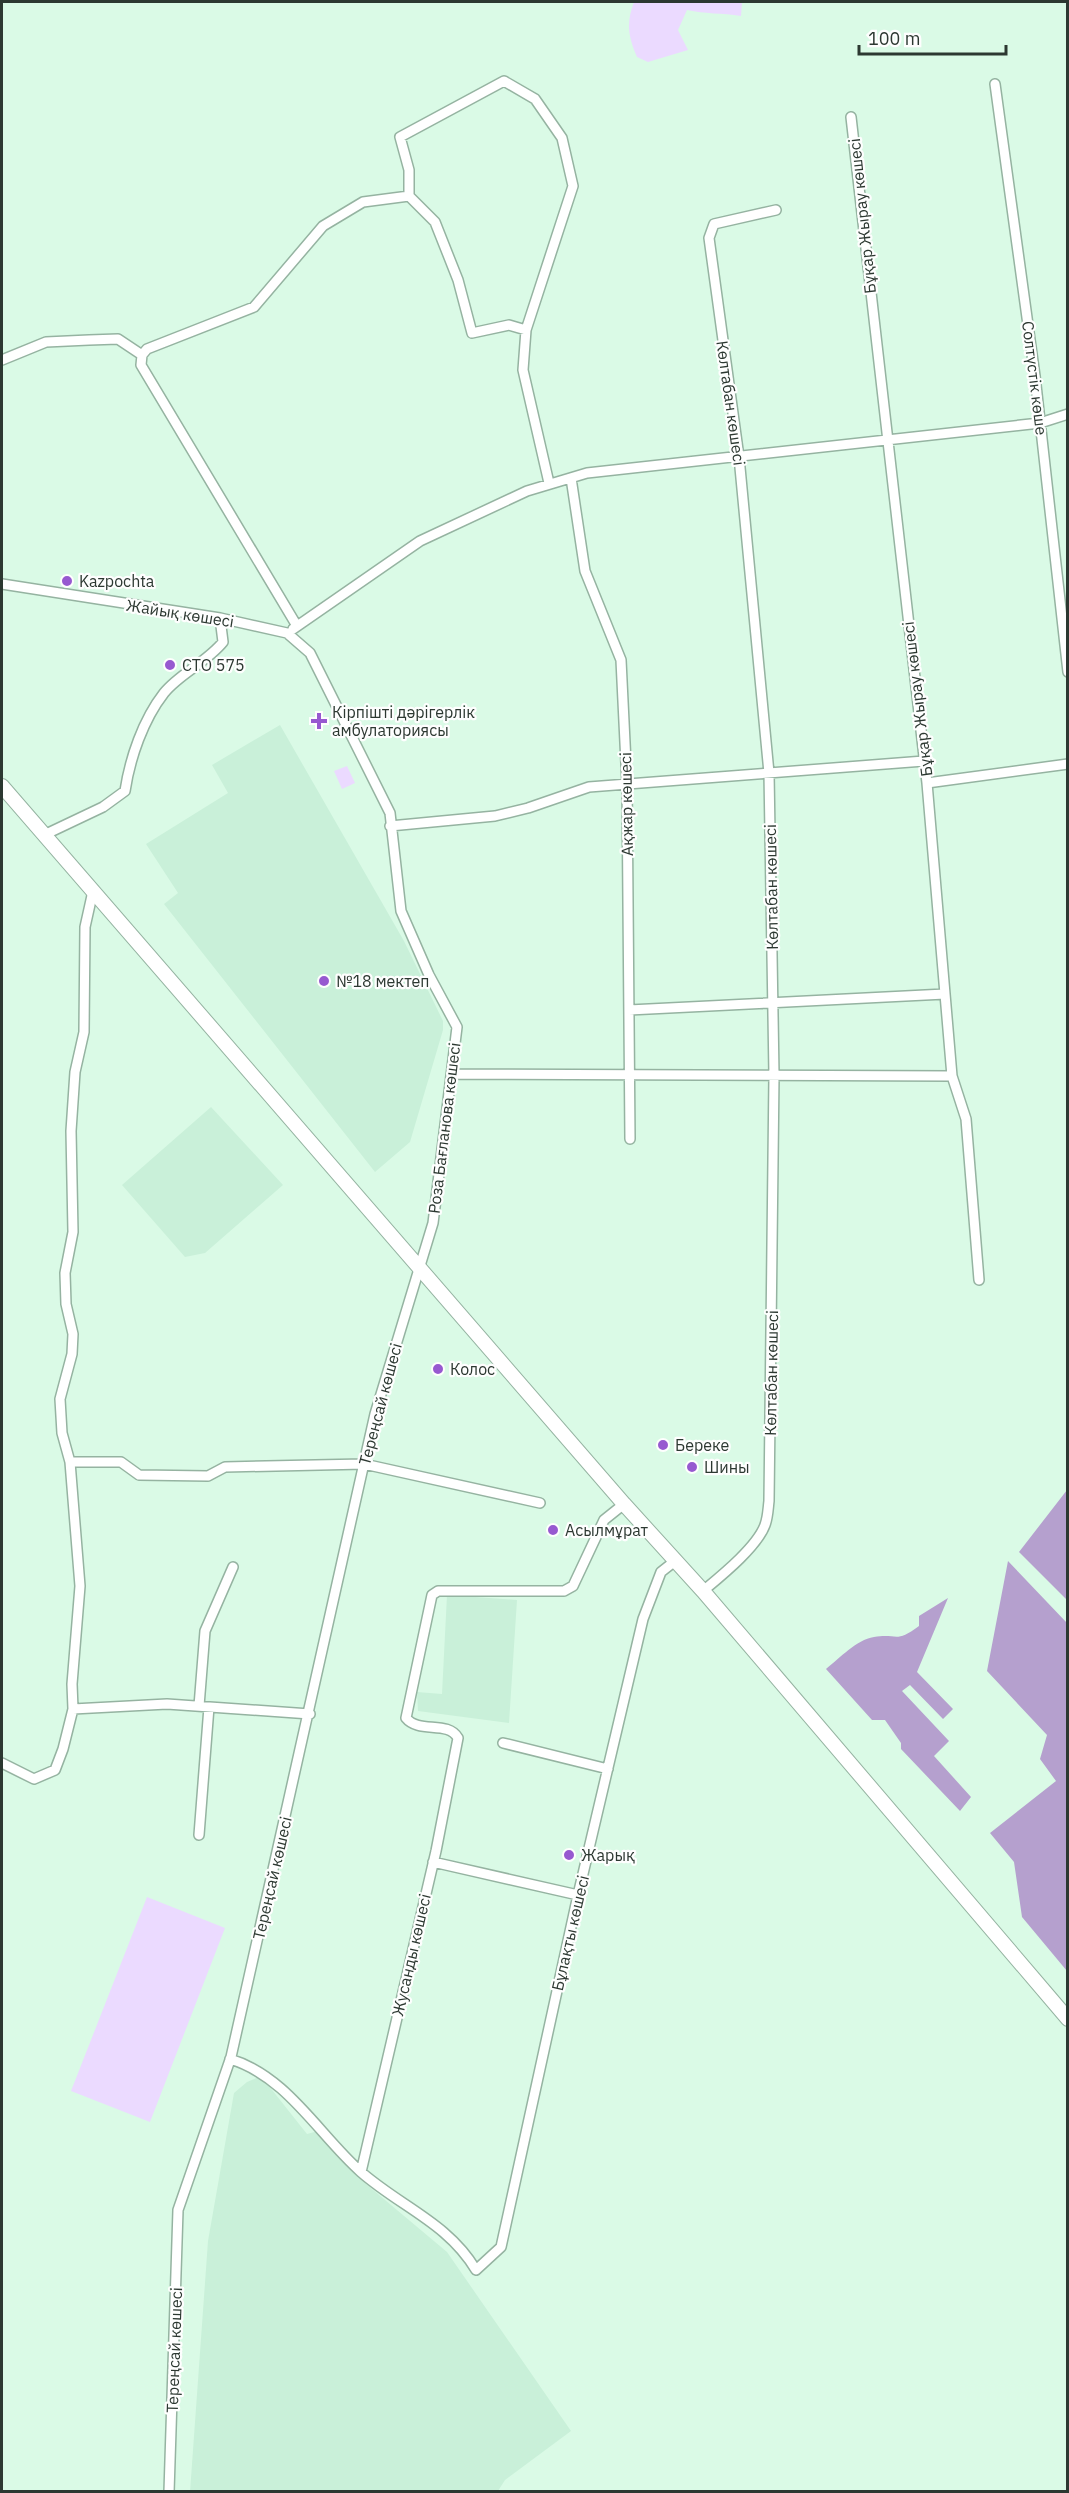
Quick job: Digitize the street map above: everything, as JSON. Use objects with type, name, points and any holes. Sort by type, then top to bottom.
[{"type":"main road","points":[[2,786],[624,1504],[703,1591],[1068,2019]]},
{"type":"street","points":[[526,330],[509,326],[472,333],[458,280],[435,222],[410,196],[409,170],[400,137],[504,81],[536,99],[562,138],[573,186],[526,330],[523,370],[549,483]]},
{"type":"street","name":"Солтүстік көше","points":[[995,84],[1040,423],[1068,672]]},
{"type":"street","name":"Бұқар Жырау көшесі","points":[[851,117],[886,441],[927,783],[952,1076],[966,1119],[979,1280]]},
{"type":"street","points":[[297,626],[141,365],[142,355],[147,349],[254,306],[323,226],[363,202],[410,196]]},
{"type":"street","name":"Көлтабан көшесі","points":[[703,1591],[724,1574],[758,1537],[765,1525],[769,1501],[774,1075],[769,773],[739,457],[709,238],[714,224],[776,210]]},
{"type":"street","points":[[2,360],[46,342],[89,340],[118,339],[142,355]]},
{"type":"street","points":[[287,633],[420,541],[549,483],[586,473],[1040,423],[1068,414]]},
{"type":"street","name":"Ақжар көшесі","points":[[571,478],[585,571],[621,660],[627,784],[630,1139]]},
{"type":"street","name":"Жайық көшесі","points":[[2,584],[220,618],[287,633]]},
{"type":"street","points":[[44,835],[102,807],[125,791],[129,768],[137,747],[165,692],[213,655],[224,642],[220,618]]},
{"type":"street","name":"Роза Бағланова көшесі","points":[[287,633],[309,653],[390,813],[401,911],[429,975],[457,1028],[433,1223],[420,1269]]},
{"type":"street","points":[[390,826],[495,816],[528,808],[589,786],[924,761]]},
{"type":"street","points":[[927,783],[1068,764]]},
{"type":"street","points":[[2,1763],[34,1779],[55,1770],[73,1709],[72,1684],[80,1586],[70,1462],[62,1433],[60,1399],[72,1354],[74,1334],[66,1304],[64,1273],[73,1232],[71,1131],[75,1072],[84,1032],[85,927],[93,891]]},
{"type":"street","points":[[629,1010],[945,994]]},
{"type":"street","points":[[453,1074],[952,1076]]},
{"type":"street","name":"Тереңсай көшесі","points":[[169,2492],[178,2210],[230,2059],[310,1714],[375,1414],[420,1269]]},
{"type":"street","points":[[70,1462],[121,1462],[140,1475],[208,1476],[225,1467],[364,1464],[540,1503]]},
{"type":"street","name":"Жусанды көшесі","points":[[361,2172],[433,1862],[458,1737],[449,1730],[414,1725],[406,1718],[432,1594],[435,1592],[564,1591],[573,1586],[604,1520],[624,1504]]},
{"type":"street","name":"Бұлақты көшесі","points":[[361,2172],[440,2228],[463,2248],[476,2270],[501,2247],[578,1895],[644,1619],[661,1572],[675,1561]]},
{"type":"street","points":[[199,1835],[205,1631],[233,1567]]},
{"type":"street","points":[[73,1709],[167,1704],[310,1714]]},
{"type":"street","points":[[503,1743],[608,1769]]},
{"type":"street","points":[[433,1862],[578,1895]]},
{"type":"street","points":[[230,2059],[255,2068],[286,2094],[361,2172]]},
{"type":"shaded area","points":[[634,2],[742,2],[741,16],[687,10],[678,30],[688,50],[648,62],[637,57],[630,36],[629,23]]},
{"type":"shaded area","name":"№18 мектеп","points":[[280,725],[404,941],[443,1021],[443,1030],[410,1142],[375,1172],[164,904],[178,893],[146,844],[228,793],[212,765]]},
{"type":"shaded area","points":[[347,766],[355,783],[342,789],[334,771]]},
{"type":"shaded area","points":[[211,1107],[283,1185],[205,1253],[185,1257],[122,1185]]},
{"type":"shaded area","points":[[1067,1490],[1067,1600],[1019,1552]]},
{"type":"shaded area","points":[[1008,1561],[1067,1623],[1067,1971],[1022,1917],[1014,1862],[990,1833],[1056,1781],[1040,1759],[1047,1735],[987,1671]]},
{"type":"shaded area","points":[[447,1595],[517,1600],[509,1723],[418,1711],[417,1692],[442,1694]]},
{"type":"shaded area","points":[[948,1598],[917,1672],[953,1709],[943,1719],[910,1685],[902,1691],[949,1741],[934,1756],[971,1797],[960,1811],[901,1749],[901,1743],[885,1720],[872,1720],[826,1669],[867,1639],[905,1635],[919,1626],[919,1616]]},
{"type":"shaded area","points":[[147,1897],[225,1928],[150,2122],[71,2091]]},
{"type":"shaded area","points":[[261,2076],[307,2134],[318,2131],[366,2184],[447,2252],[571,2431],[505,2480],[498,2491],[190,2492],[208,2241],[234,2093],[247,2082]]},
{"type":"place","name":"Kazpochta","points":[[67,581]]},
{"type":"place","name":"СТО 575","points":[[170,665]]},
{"type":"place","name":"Кірпішті дәрігерлік амбулаториясы","points":[[319,721]]},
{"type":"place","name":"№18 мектеп","points":[[324,981]]},
{"type":"place","name":"Колос","points":[[438,1369]]},
{"type":"place","name":"Береке","points":[[663,1445]]},
{"type":"place","name":"Шины","points":[[692,1467]]},
{"type":"place","name":"Асылмұрат","points":[[553,1530]]},
{"type":"place","name":"Жарық","points":[[569,1855]]}]
